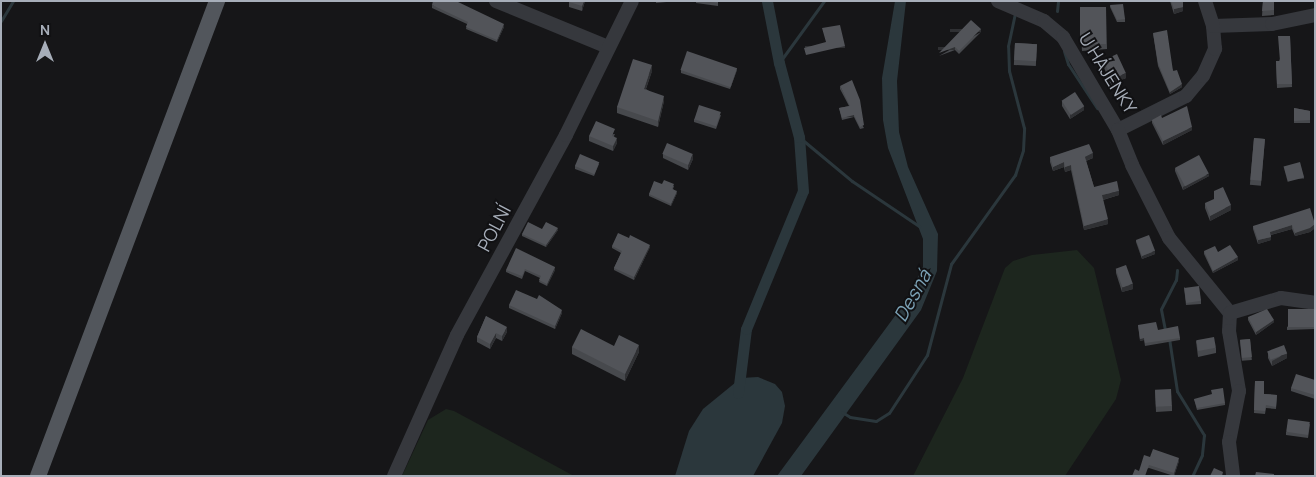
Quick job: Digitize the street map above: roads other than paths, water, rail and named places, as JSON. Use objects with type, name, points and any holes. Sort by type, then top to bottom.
[{"type":"main road","points":[[38,476],[217,1]]},
{"type":"street","points":[[496,1],[608,48]]},
{"type":"street","name":"POLNÍ","points":[[394,476],[457,335],[566,135],[632,1]]},
{"type":"street","name":"U HÁJENKY","points":[[998,1],[1044,21],[1062,37],[1118,130],[1186,96],[1203,76],[1215,49],[1213,26],[1205,1]]},
{"type":"street","points":[[1213,26],[1272,24],[1315,15]]},
{"type":"street","points":[[1118,130],[1132,165],[1169,238],[1230,313],[1229,331],[1239,391],[1229,442],[1233,476]]},
{"type":"street","points":[[1230,313],[1281,298],[1315,304]]},
{"type":"water","name":"Desná","points":[[895,1],[906,1],[897,81],[899,132],[908,167],[938,234],[937,271],[921,310],[801,476],[777,476],[906,301],[923,267],[923,239],[888,148],[883,120],[882,78]]},
{"type":"water","points":[[758,377],[775,384],[782,392],[785,406],[782,423],[753,476],[675,476],[689,431],[703,409],[741,378]]},
{"type":"waterway","points":[[1,21],[13,1]]},
{"type":"waterway","points":[[738,393],[746,329],[803,191],[799,137],[779,63],[767,1]]},
{"type":"waterway","points":[[779,63],[824,1]]},
{"type":"waterway","points":[[1057,11],[1058,1]]},
{"type":"waterway","points":[[842,412],[850,417],[876,421],[889,413],[927,355],[951,264],[1015,175],[1023,150],[1024,128],[1009,71],[1008,46],[1015,12]]},
{"type":"waterway","points":[[1064,51],[1068,64],[1097,108]]},
{"type":"waterway","points":[[799,137],[852,181],[919,226]]},
{"type":"waterway","points":[[1165,330],[1161,309],[1176,280],[1177,270]]},
{"type":"waterway","points":[[1169,338],[1177,391],[1204,435],[1202,455],[1192,476]]}]
